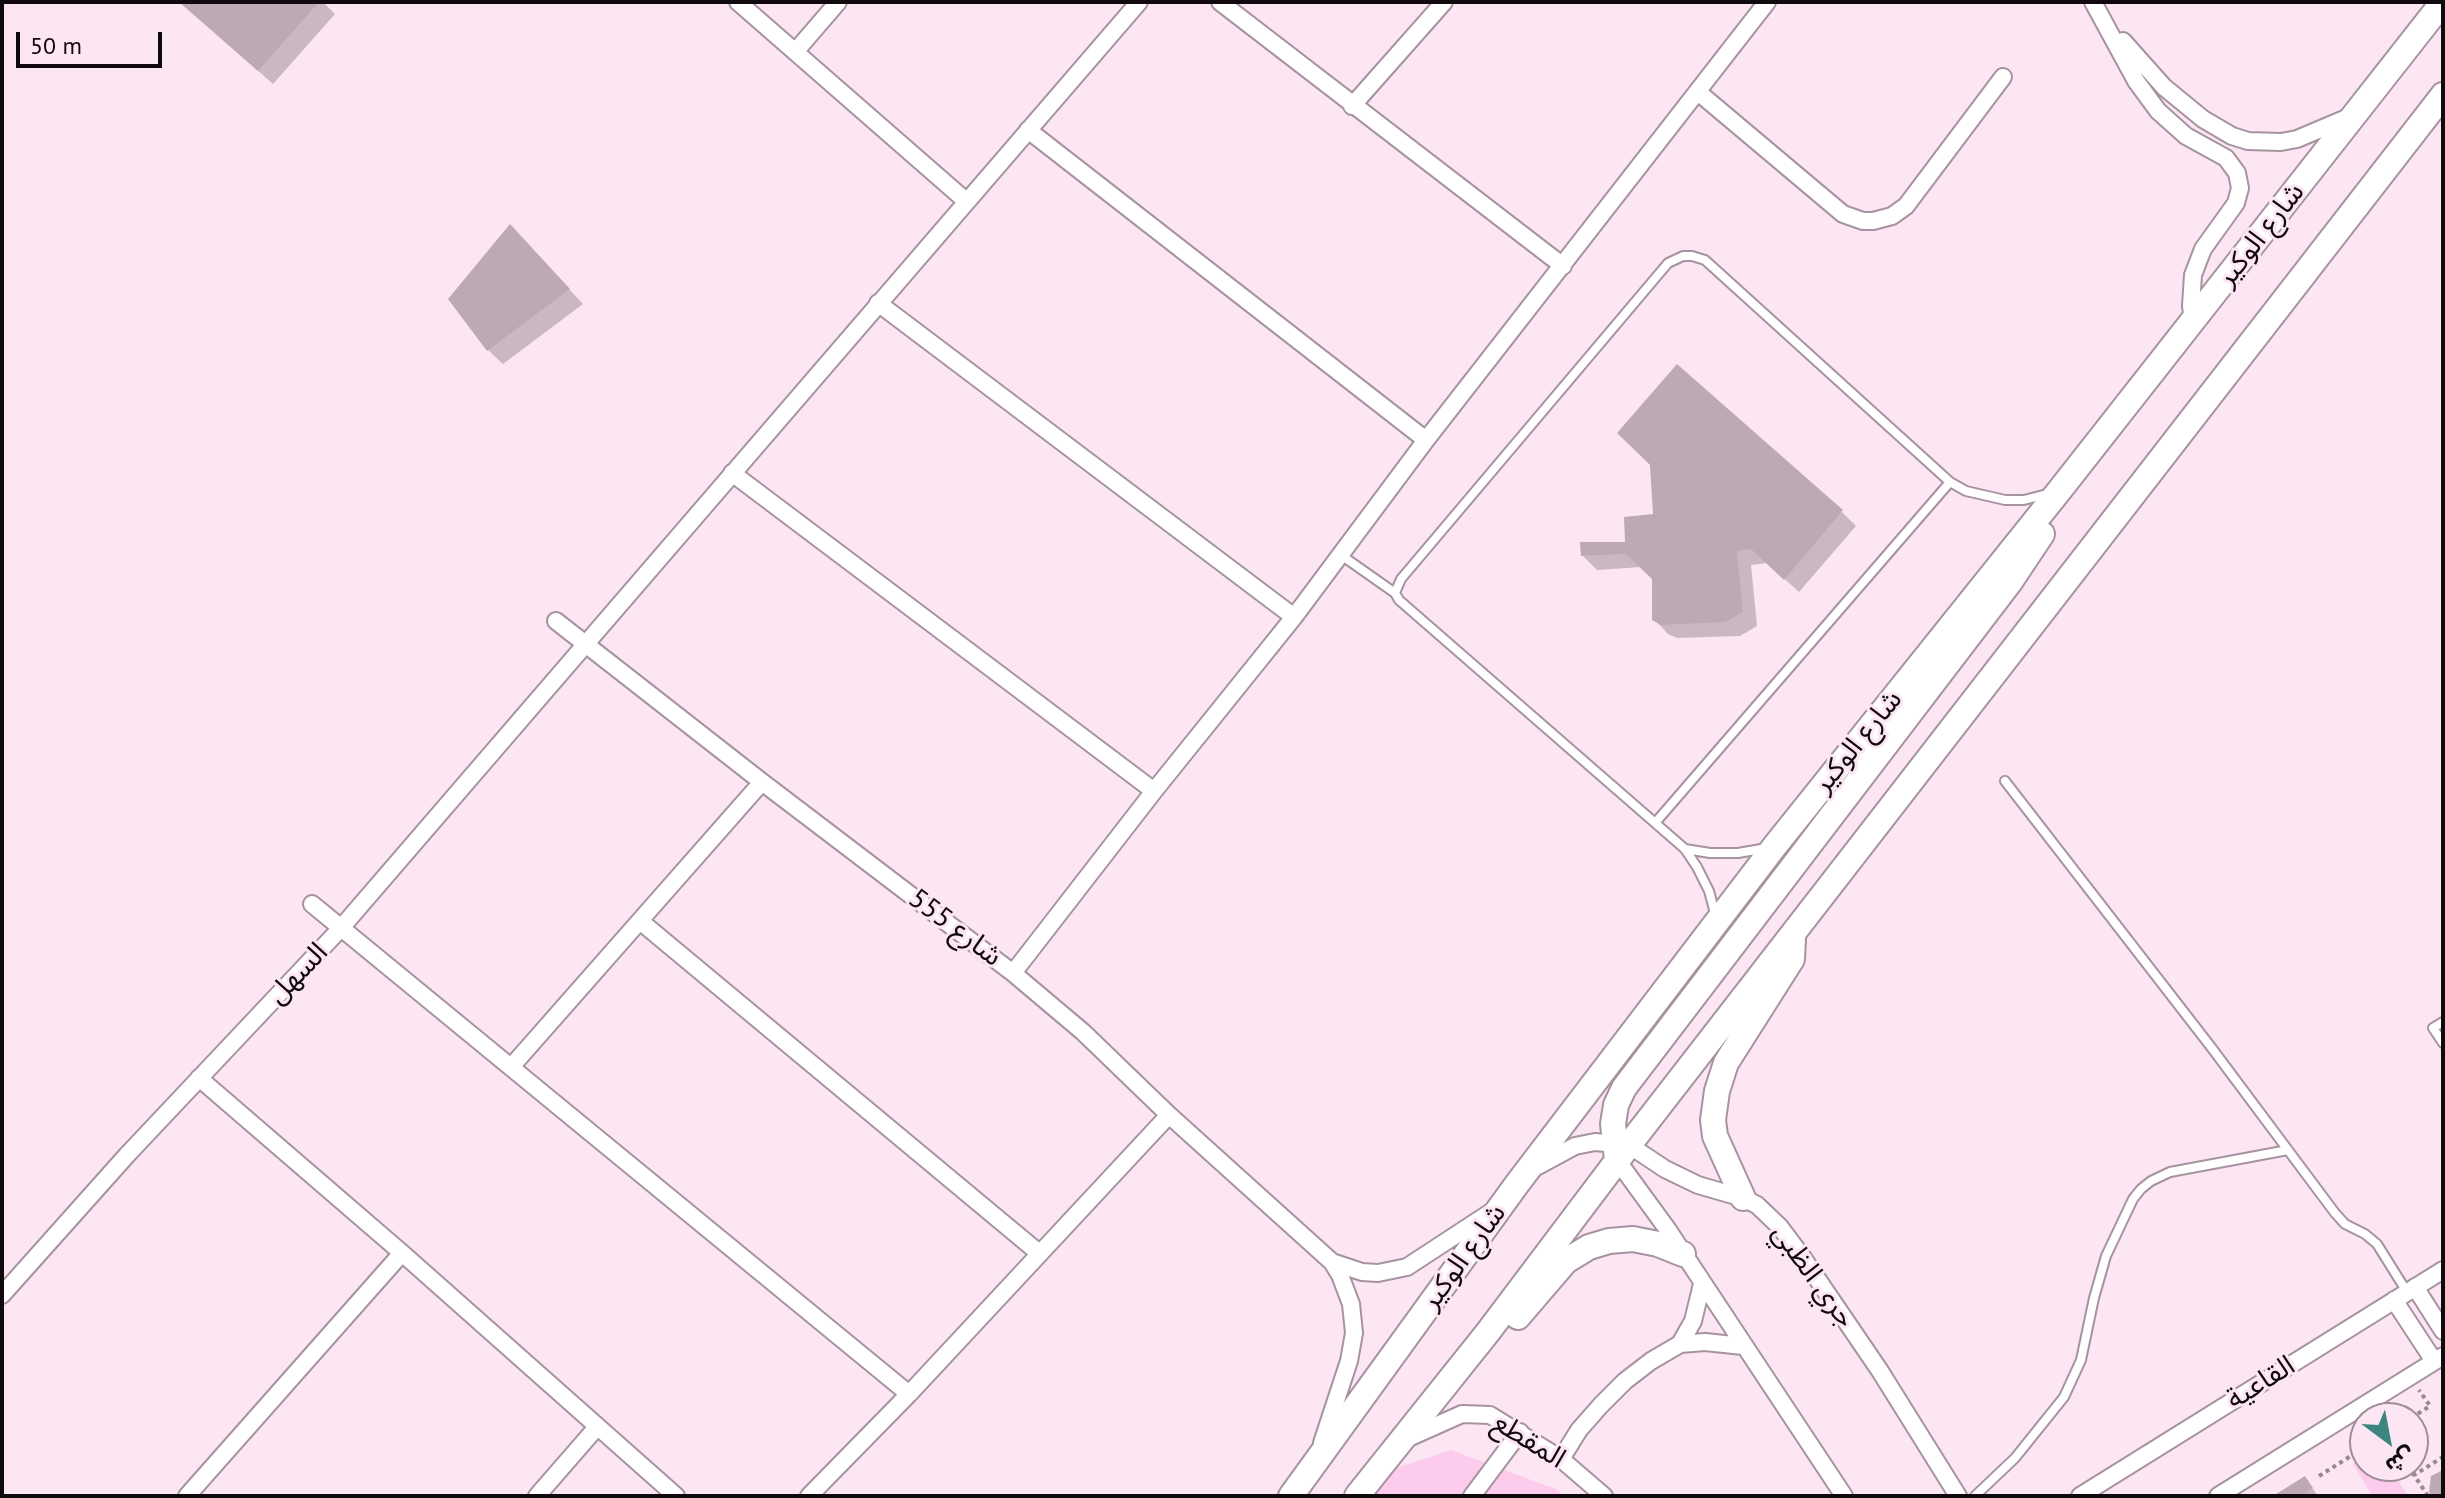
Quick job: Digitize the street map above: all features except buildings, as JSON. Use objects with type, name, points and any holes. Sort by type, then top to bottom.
[{"type":"main road","name":"شارع الوكير","points":[[1291,1496],[1502,1204],[1774,847],[2059,491],[2443,2]]},
{"type":"main road","name":"شارع الوكير","points":[[1357,1496],[1488,1332],[1620,1149],[1793,933],[2443,95]]},
{"type":"main road","points":[[1620,1149],[1613,1124],[1616,1105],[1624,1088],[2010,582],[2038,541],[2059,491]]},
{"type":"main road","points":[[1743,1198],[1715,1136],[1713,1120],[1717,1091],[1726,1063],[1792,959],[1793,933]]},
{"type":"main road","points":[[1488,1332],[1517,1319],[1566,1261],[1589,1247],[1633,1239],[1683,1254]]},
{"type":"street","points":[[738,2],[966,201]]},
{"type":"street","points":[[795,52],[838,2]]},
{"type":"street","name":"السهل","points":[[2,1295],[199,1078],[341,928],[1139,2]]},
{"type":"street","points":[[1220,2],[1563,266]]},
{"type":"street","points":[[1352,106],[1444,2]]},
{"type":"street","points":[[1013,973],[1294,617],[1426,440],[1767,2]]},
{"type":"street","points":[[2095,5],[2164,87],[2203,119],[2232,136],[2248,141],[2281,142],[2297,139],[2355,115]]},
{"type":"street","points":[[2095,5],[2136,81],[2158,111],[2186,136],[2226,158],[2237,173],[2240,188],[2236,203],[2203,249],[2193,275],[2193,321]]},
{"type":"street","points":[[1698,92],[1843,214],[1853,219],[1873,221],[1892,216],[1906,206],[2003,77]]},
{"type":"street","points":[[1028,130],[1426,440]]},
{"type":"street","points":[[878,303],[1294,617]]},
{"type":"street","points":[[732,473],[1154,791]]},
{"type":"street","name":"شارع 555","points":[[556,621],[1013,973],[1083,1032],[1169,1115],[1332,1262],[1346,1269],[1370,1273],[1393,1272],[1432,1253],[1502,1204]]},
{"type":"street","points":[[511,1067],[762,782]]},
{"type":"street","points":[[312,904],[909,1394]]},
{"type":"street","points":[[640,921],[1039,1253]]},
{"type":"street","points":[[199,1078],[676,1496]]},
{"type":"street","points":[[809,1496],[909,1394],[1169,1115]]},
{"type":"street","points":[[1517,1184],[1537,1167],[1575,1146],[1595,1142],[1620,1149],[1702,1284],[1844,1496]]},
{"type":"street","name":"جري الظبي","points":[[1620,1149],[1698,1185],[1743,1198],[1768,1214],[1801,1255],[1880,1371],[1958,1496]]},
{"type":"street","points":[[187,1496],[402,1253]]},
{"type":"street","name":"شارع 555","points":[[1315,1464],[1349,1361],[1354,1333],[1351,1304],[1332,1262]]},
{"type":"street","name":"القاعية","points":[[2080,1496],[2443,1270]]},
{"type":"street","points":[[1561,1459],[1586,1422],[1625,1381],[1680,1344],[1693,1321],[1702,1284]]},
{"type":"street","points":[[2405,1293],[2443,1331]]},
{"type":"street","points":[[2218,1496],[2439,1359],[2405,1293]]},
{"type":"street","points":[[1680,1344],[1705,1342],[1743,1346]]},
{"type":"street","name":"المقطع","points":[[1401,1441],[1453,1417],[1472,1412],[1490,1415],[1561,1459],[1604,1496]]},
{"type":"street","points":[[537,1496],[597,1427]]},
{"type":"street","points":[[1472,1496],[1520,1432]]},
{"type":"lane","points":[[1395,593],[1401,579],[1668,263],[1683,256],[1705,260],[1950,482],[1966,491],[2005,500],[2024,500],[2059,491]]},
{"type":"lane","points":[[1655,823],[1950,482]]},
{"type":"lane","points":[[1341,554],[1395,593],[1685,849],[1709,891],[1717,921]]},
{"type":"lane","points":[[2005,781],[2340,1219],[2377,1244],[2405,1293]]},
{"type":"lane","points":[[1685,849],[1738,853],[1774,847]]},
{"type":"lane","points":[[2443,1022],[2433,1028],[2443,1043]]},
{"type":"lane","points":[[1975,1496],[2015,1458],[2064,1397],[2081,1360],[2106,1256],[2133,1199],[2141,1189],[2170,1172],[2288,1150]]},
{"type":"path","points":[[2411,1376],[2427,1402]]},
{"type":"path","points":[[2319,1476],[2349,1457]]},
{"type":"shaded area","points":[[1451,1450],[1558,1490],[1563,1496],[1366,1496],[1381,1473]]},
{"type":"shaded area","points":[[2364,1482],[2399,1482],[2408,1496],[2372,1496]]}]
